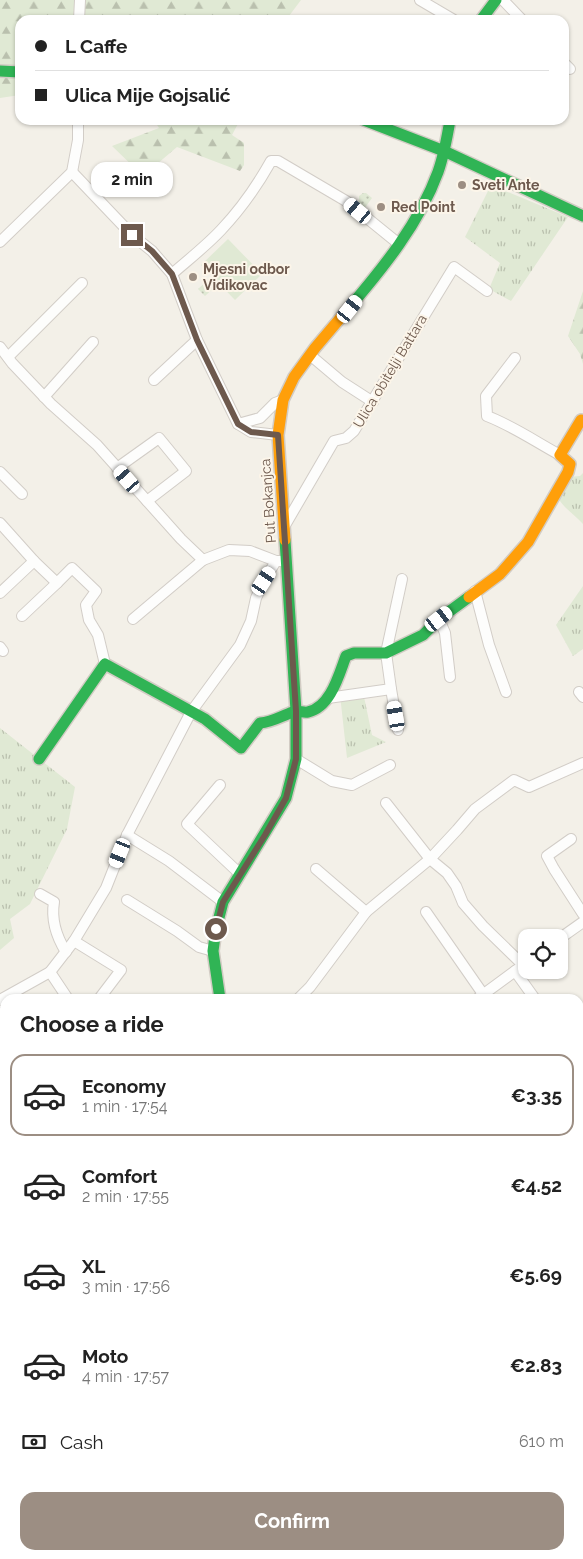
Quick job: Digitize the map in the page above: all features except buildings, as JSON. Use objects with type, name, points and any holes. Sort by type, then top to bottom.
[{"type":"main road","points":[[485,15],[496,0]]},
{"type":"main road","points":[[0,71],[15,72]]},
{"type":"main road","points":[[377,125],[444,151],[583,216]]},
{"type":"main road","name":"Put Bokanjca","points":[[219,994],[213,951],[223,902],[286,798],[296,759],[296,711],[282,560],[284,527],[278,435],[283,400],[294,377],[387,263],[399,244],[431,189],[444,151],[449,125]]},
{"type":"main road","points":[[39,760],[105,664],[205,719],[241,748],[260,723],[270,723],[296,711],[309,712],[320,706],[328,698],[346,656],[354,652],[375,654],[386,652],[423,635],[439,619],[500,574],[528,542],[568,472],[570,464],[560,455],[582,420]]},
{"type":"street","points":[[79,15],[80,0]]},
{"type":"street","points":[[420,0],[446,15]]},
{"type":"street","points":[[503,0],[517,15]]},
{"type":"street","points":[[1,239],[72,172],[78,140],[78,125]]},
{"type":"street","points":[[172,274],[220,231],[235,214],[271,161],[278,161],[346,201],[399,244]]},
{"type":"street","points":[[72,172],[132,235],[152,251],[172,274],[197,340],[238,424],[251,432],[278,435]]},
{"type":"street","name":"Ulica obitelji Battara","points":[[284,527],[334,442],[346,438],[354,431],[373,402],[454,267],[487,290]]},
{"type":"street","points":[[8,357],[82,283]]},
{"type":"street","points":[[154,380],[197,340]]},
{"type":"street","points":[[44,398],[93,342]]},
{"type":"street","points":[[0,347],[44,398],[97,445],[181,539],[203,560]]},
{"type":"street","points":[[310,356],[342,382],[373,402]]},
{"type":"street","points":[[515,358],[486,396],[487,416],[504,423],[560,455]]},
{"type":"street","points":[[238,424],[260,418],[276,403],[283,400]]},
{"type":"street","points":[[118,468],[158,438],[186,471],[147,501]]},
{"type":"street","points":[[0,472],[22,494]]},
{"type":"street","points":[[0,523],[34,561],[57,583]]},
{"type":"street","points":[[10,994],[50,972],[74,941],[106,888],[127,835],[191,712],[240,645],[251,622],[256,598],[264,581],[282,560],[250,551],[229,550],[203,560],[133,619]]},
{"type":"street","points":[[0,593],[34,561]]},
{"type":"street","points":[[22,616],[72,568],[96,591],[86,605],[89,620],[98,635],[105,664]]},
{"type":"street","points":[[398,730],[386,652],[402,579]]},
{"type":"street","points":[[475,591],[489,645],[506,692]]},
{"type":"street","points":[[439,619],[445,633],[450,677]]},
{"type":"street","points":[[328,698],[391,690]]},
{"type":"street","points":[[296,759],[332,781],[352,785],[390,765]]},
{"type":"street","points":[[303,994],[366,912],[430,859],[475,809],[514,780],[528,787],[583,763]]},
{"type":"street","points":[[220,784],[187,824],[240,874]]},
{"type":"street","points":[[386,804],[430,859],[447,873],[456,886],[463,903],[518,962]]},
{"type":"street","points":[[127,835],[169,861],[223,902]]},
{"type":"street","points":[[571,839],[548,856],[554,869],[583,914]]},
{"type":"street","points":[[316,869],[366,912]]},
{"type":"street","points":[[40,894],[54,902],[52,912],[55,928],[59,941],[66,952]]},
{"type":"street","points":[[127,900],[178,931],[199,948],[213,951]]},
{"type":"street","points":[[426,912],[479,994]]},
{"type":"street","points":[[568,933],[583,922]]},
{"type":"street","points":[[74,941],[121,970],[103,994]]},
{"type":"street","points":[[483,994],[518,969]]},
{"type":"street","points":[[50,972],[65,994]]},
{"type":"street","points":[[527,979],[533,994]]},
{"type":"green space","points":[[0,0],[301,0],[290,15],[15,15],[15,96],[0,98]]},
{"type":"green space","points":[[157,125],[237,125],[232,135],[244,143],[244,165],[240,171],[177,147],[143,176],[112,146],[159,128]]},
{"type":"green space","points":[[491,185],[568,217],[511,301],[489,289],[500,263],[465,237]]},
{"type":"green space","points":[[363,193],[372,198],[364,209],[359,204],[359,196]]},
{"type":"green space","points":[[228,239],[262,274],[235,300],[201,265]]},
{"type":"green space","points":[[209,279],[216,286],[205,296],[198,289]]},
{"type":"green space","points":[[583,291],[583,364],[580,354],[568,336]]},
{"type":"green space","points":[[583,473],[583,524],[565,507],[557,496],[568,477],[580,476]]},
{"type":"green space","points":[[583,586],[583,649],[573,656],[556,625]]},
{"type":"green space","points":[[363,692],[372,735],[386,742],[347,758],[340,695]]},
{"type":"green space","points":[[0,728],[75,787],[67,829],[30,904],[10,919],[14,938],[0,950]]},
{"type":"traffic: fast","points":[[485,15],[496,0]]},
{"type":"traffic: fast","points":[[0,71],[15,72]]},
{"type":"traffic: fast","points":[[377,125],[444,151],[583,216]]},
{"type":"traffic: fast","points":[[348,309],[399,245],[421,210],[440,166],[449,125]]},
{"type":"traffic: fast","points":[[219,994],[213,951],[223,902],[286,798],[296,759],[296,711],[285,540]]},
{"type":"traffic: fast","points":[[39,759],[105,664],[205,719],[241,748],[260,723],[295,711],[308,712],[323,704],[333,689],[346,656],[354,653],[386,653],[423,635],[439,619],[469,597]]},
{"type":"traffic: slow","points":[[285,540],[278,435],[283,400],[294,377],[315,348],[348,309]]},
{"type":"traffic: slow","points":[[469,597],[500,574],[528,542],[568,472],[570,464],[560,455],[581,420]]},
{"type":"place","name":"Sveti Ante","points":[[462,185]]},
{"type":"place","name":"Red Point","points":[[381,207]]},
{"type":"place","name":"Mjesni odbor Vidikovac","points":[[193,277]]},
{"type":"route","points":[[132,235],[152,251],[172,274],[197,340],[238,424],[251,432],[278,435],[296,711],[296,759],[286,798],[223,902],[216,929]]}]
